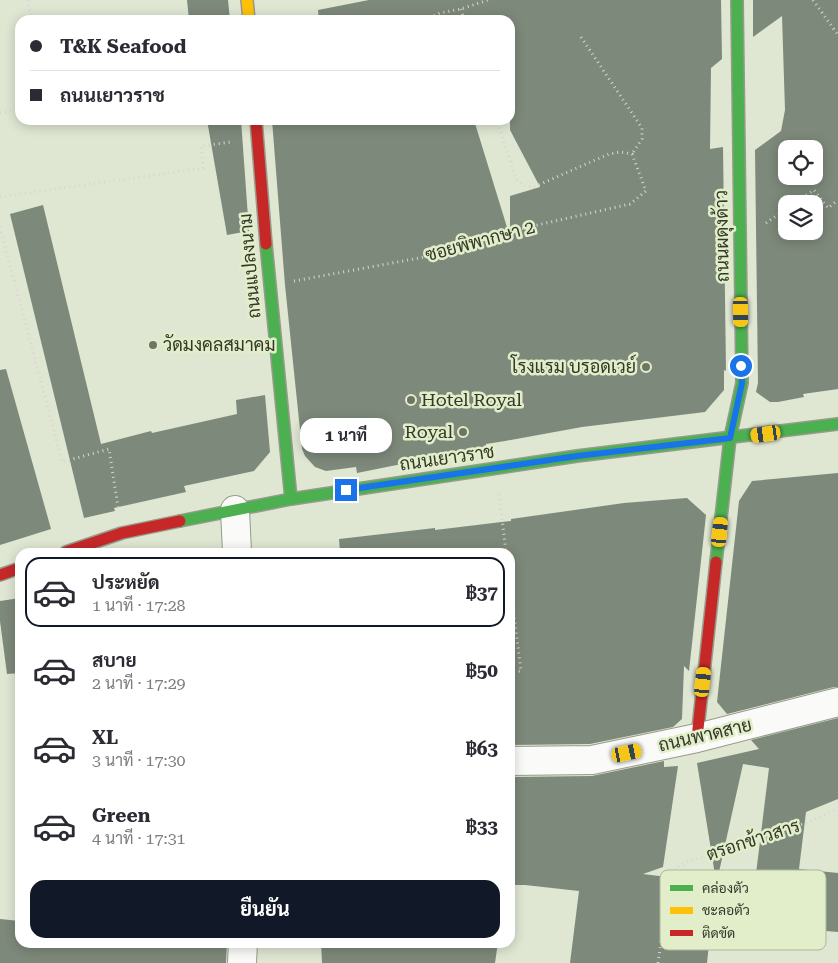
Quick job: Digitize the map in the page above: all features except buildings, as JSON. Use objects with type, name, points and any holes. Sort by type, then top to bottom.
[{"type":"street","points":[[247,0],[248,15]]},
{"type":"street","name":"ถนนผดุงด้าว","points":[[697,738],[730,438],[742,383],[737,0]]},
{"type":"street","name":"ถนนแปลงนาม","points":[[257,125],[269,286],[290,499]]},
{"type":"street","name":"ถนนเยาวราช","points":[[78,548],[122,533],[290,499],[577,456],[838,424]]},
{"type":"street","points":[[235,510],[237,548]]},
{"type":"street","points":[[0,575],[15,570]]},
{"type":"street","name":"ถนนพาดสาย","points":[[515,761],[592,760],[697,738],[838,702]]},
{"type":"street","points":[[242,963],[243,948]]},
{"type":"path","points":[[28,0],[30,15]]},
{"type":"path","points":[[436,15],[488,0]]},
{"type":"path","points":[[813,0],[838,35]]},
{"type":"path","points":[[461,9],[463,15]]},
{"type":"path","points":[[499,125],[516,179],[526,187],[536,186],[609,154],[620,152],[632,154],[642,139],[642,128],[581,37]]},
{"type":"path","points":[[0,113],[15,110]]},
{"type":"path","points":[[0,197],[203,168],[201,146],[258,138]]},
{"type":"path","name":"ซอยพิพากษา 2","points":[[269,286],[463,250],[481,240],[498,234],[630,204],[646,191],[632,154]]},
{"type":"path","points":[[807,195],[814,190],[818,195]]},
{"type":"path","points":[[823,202],[828,208],[838,200]]},
{"type":"path","points":[[0,226],[62,462],[109,449],[122,533]]},
{"type":"path","points":[[496,468],[506,548]]},
{"type":"path","points":[[515,623],[521,671],[515,672]]},
{"type":"path","name":"ตรอกข้าวสาร","points":[[675,870],[686,862],[806,823],[838,809]]},
{"type":"path","name":"ตรอกข้าวสาร","points":[[658,963],[660,949]]},
{"type":"traffic: fast","points":[[716,562],[730,438],[742,383],[737,0]]},
{"type":"traffic: fast","points":[[266,244],[291,499]]},
{"type":"traffic: fast","points":[[180,521],[291,499],[577,456],[838,424]]},
{"type":"traffic: slow","points":[[247,0],[248,15]]},
{"type":"traffic: jam","points":[[256,125],[266,244]]},
{"type":"traffic: jam","points":[[78,548],[122,533],[180,521]]},
{"type":"traffic: jam","points":[[697,738],[716,562]]},
{"type":"traffic: jam","points":[[0,575],[15,570]]},
{"type":"place","name":"วัดมงคลสมาคม","points":[[153,345]]},
{"type":"place","name":"โรงแรม บรอดเวย์","points":[[646,367]]},
{"type":"place","name":"Hotel Royal","points":[[411,400]]},
{"type":"place","name":"Royal","points":[[463,432]]},
{"type":"route","points":[[346,490],[577,456],[730,438],[742,383],[741,366]]}]
